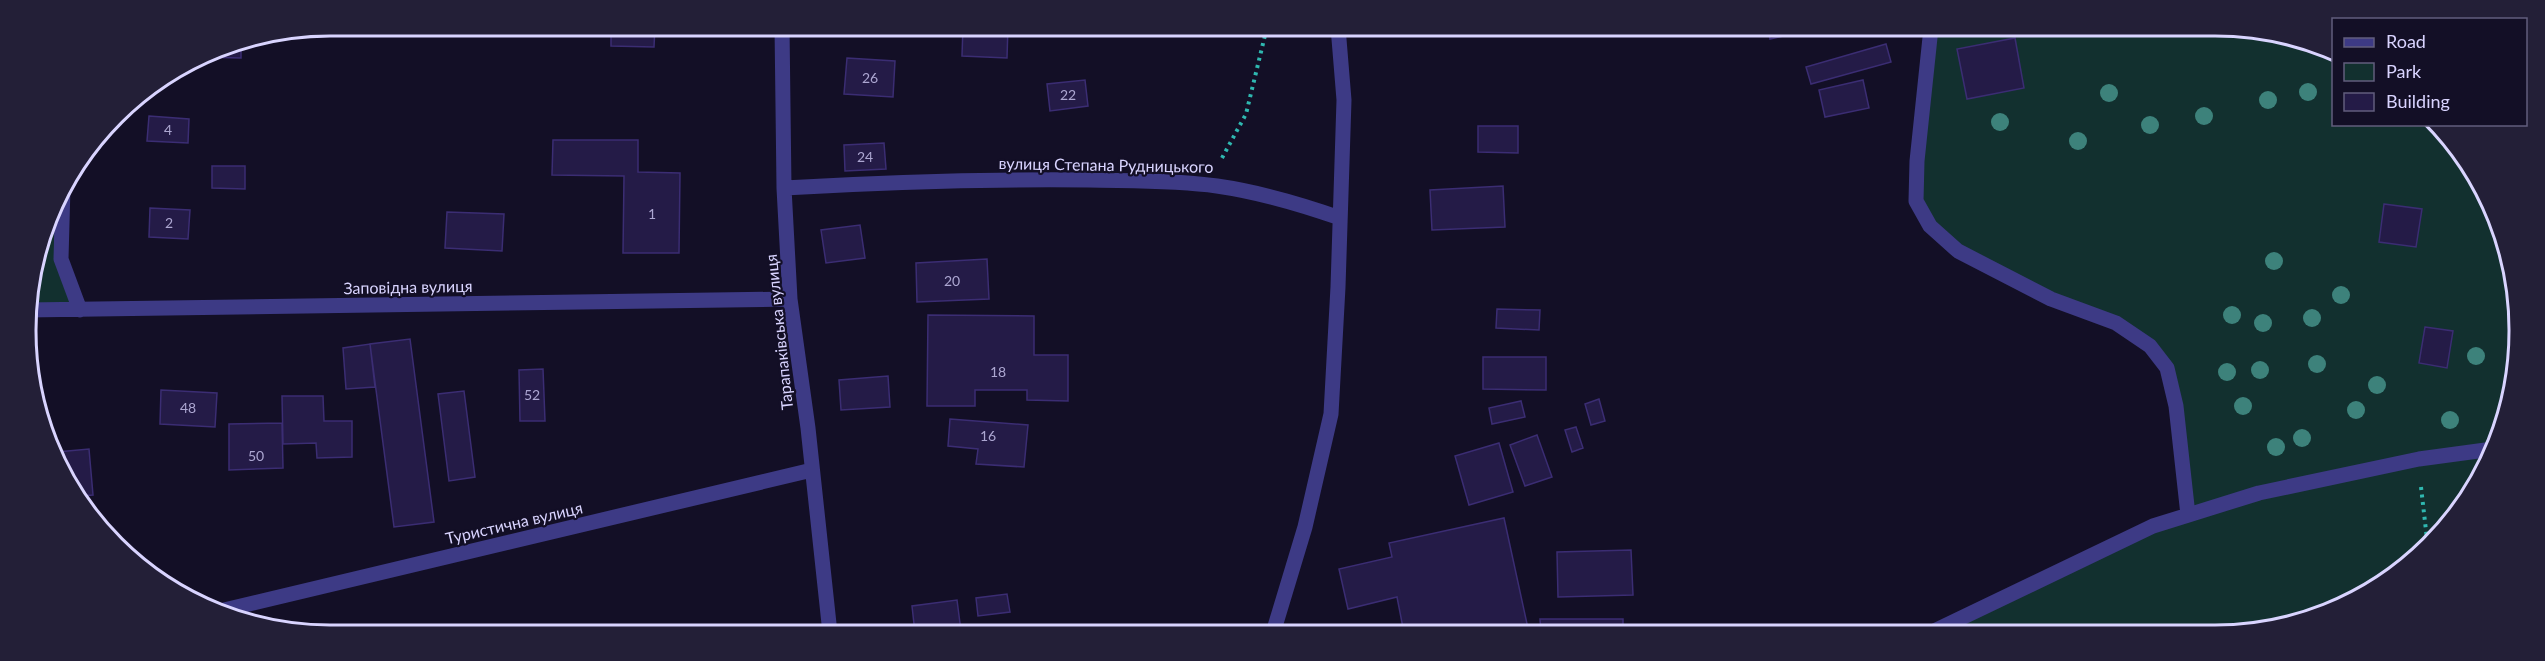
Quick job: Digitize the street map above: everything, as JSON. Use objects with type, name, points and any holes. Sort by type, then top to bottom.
[{"type":"street","name":"Тарапаківська вулиця","points":[[782,36],[784,188],[790,299],[829,625]]},
{"type":"street","points":[[1275,625],[1305,527],[1331,414],[1344,100],[1339,36]]},
{"type":"street","points":[[1930,36],[1917,161],[1916,201],[1930,226],[1958,251],[2051,299],[2116,323],[2150,346],[2167,369],[2176,406],[2188,515]]},
{"type":"street","name":"вулиця Степана Рудницького","points":[[784,188],[888,182],[1044,180],[1216,185],[1293,202],[1340,218]]},
{"type":"street","points":[[62,208],[61,260],[80,310]]},
{"type":"street","name":"Заповідна вулиця","points":[[37,310],[790,299]]},
{"type":"street","points":[[1947,625],[2153,526],[2259,493],[2419,459],[2484,450]]},
{"type":"street","name":"Туристична вулиця","points":[[233,608],[812,470]]},
{"type":"path","points":[[1194,184],[1218,165],[1246,114],[1265,36]]},
{"type":"path","points":[[2419,459],[2427,535]]},
{"type":"green space","points":[[1930,36],[2234,37],[2291,46],[2327,58],[2332,60],[2332,126],[2427,126],[2448,151],[2470,183],[2487,218],[2503,273],[2509,330],[2503,388],[2487,443],[2470,478],[2448,510],[2423,539],[2394,564],[2362,586],[2327,603],[2291,615],[2234,624],[1947,625],[2187,515],[2176,406],[2150,346],[1958,251],[1916,201]]},
{"type":"green space","points":[[58,217],[61,259],[80,310],[37,310],[46,254]]},
{"type":"building","points":[[611,36],[655,36],[654,47],[611,46]]},
{"type":"building","points":[[963,36],[1008,36],[1007,58],[962,56]]},
{"type":"building","points":[[2015,38],[2024,88],[1967,99],[1957,49]]},
{"type":"building","points":[[1886,44],[1891,62],[1811,84],[1806,67]]},
{"type":"building","points":[[241,50],[241,58],[220,57]]},
{"type":"building","points":[[847,58],[895,61],[893,97],[844,94]]},
{"type":"building","points":[[1085,80],[1088,106],[1050,111],[1047,84]]},
{"type":"building","points":[[1863,80],[1869,108],[1825,117],[1819,90]]},
{"type":"building","points":[[149,116],[189,119],[188,143],[147,141]]},
{"type":"building","points":[[1478,126],[1518,126],[1518,153],[1478,152]]},
{"type":"building","points":[[553,140],[638,140],[638,172],[680,173],[679,253],[623,253],[624,176],[552,175]]},
{"type":"building","points":[[884,143],[886,169],[845,171],[844,145]]},
{"type":"building","points":[[212,166],[245,166],[245,189],[212,188]]},
{"type":"building","points":[[1503,186],[1505,227],[1432,230],[1430,190]]},
{"type":"building","points":[[2384,204],[2422,209],[2416,247],[2379,242]]},
{"type":"building","points":[[150,208],[190,210],[188,239],[149,237]]},
{"type":"building","points":[[447,212],[504,214],[502,251],[445,248]]},
{"type":"building","points":[[860,225],[865,258],[826,263],[821,230]]},
{"type":"building","points":[[987,259],[989,299],[917,302],[916,263]]},
{"type":"building","points":[[1497,309],[1540,310],[1539,330],[1496,328]]},
{"type":"building","points":[[928,315],[1034,316],[1034,355],[1068,355],[1068,401],[1027,400],[1027,390],[975,390],[975,406],[927,406]]},
{"type":"building","points":[[2425,327],[2453,331],[2447,368],[2419,363]]},
{"type":"building","points":[[410,339],[434,522],[394,527],[370,344]]},
{"type":"building","points":[[370,344],[375,387],[346,389],[343,348]]},
{"type":"building","points":[[1483,357],[1546,357],[1546,390],[1483,389]]},
{"type":"building","points":[[543,369],[545,421],[520,421],[519,370]]},
{"type":"building","points":[[888,376],[890,407],[841,410],[839,380]]},
{"type":"building","points":[[161,390],[217,393],[215,427],[160,424]]},
{"type":"building","points":[[464,391],[475,477],[449,481],[438,394]]},
{"type":"building","points":[[282,396],[323,396],[324,421],[352,421],[352,457],[317,458],[316,443],[283,444]]},
{"type":"building","points":[[1599,399],[1605,421],[1591,425],[1585,404]]},
{"type":"building","points":[[1521,401],[1525,417],[1492,424],[1489,408]]},
{"type":"building","points":[[950,419],[1028,425],[1024,467],[976,464],[978,449],[948,446]]},
{"type":"building","points":[[282,423],[283,468],[229,470],[229,424]]},
{"type":"building","points":[[1576,427],[1583,448],[1572,452],[1565,430]]},
{"type":"building","points":[[1537,435],[1552,477],[1525,486],[1510,445]]},
{"type":"building","points":[[1499,443],[1513,492],[1469,505],[1455,456]]},
{"type":"building","points":[[89,449],[93,495],[87,495],[62,452]]},
{"type":"building","points":[[1504,518],[1527,625],[1402,625],[1397,597],[1348,609],[1339,569],[1392,557],[1389,543]]},
{"type":"building","points":[[1631,550],[1633,595],[1558,597],[1557,552]]},
{"type":"building","points":[[1007,594],[1010,612],[978,616],[976,598]]},
{"type":"building","points":[[957,600],[960,625],[914,625],[912,606]]},
{"type":"building","points":[[1540,619],[1623,619],[1623,625],[1540,625]]}]
